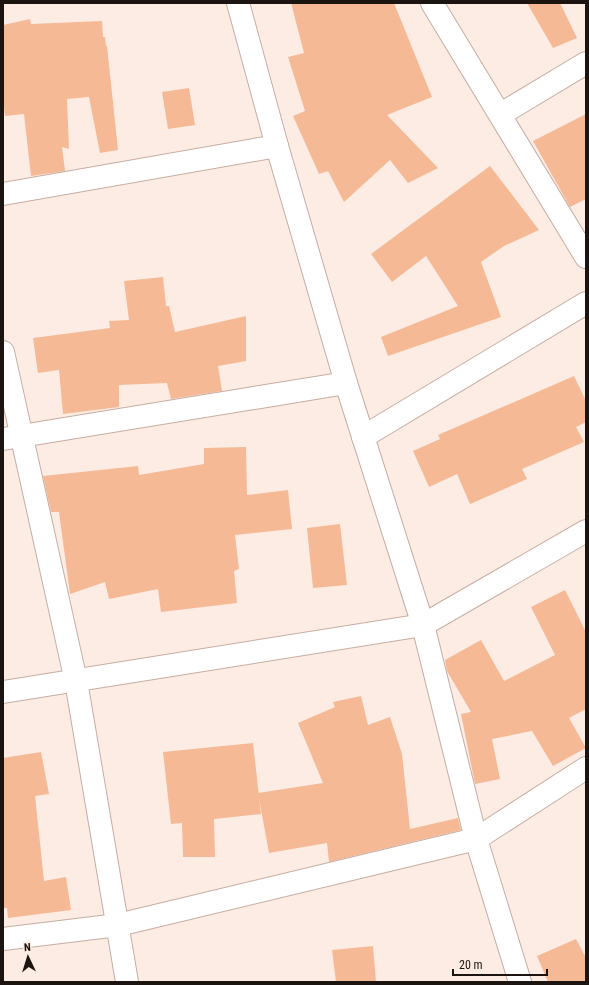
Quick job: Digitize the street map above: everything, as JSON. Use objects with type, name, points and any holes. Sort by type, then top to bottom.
[{"type":"street","points":[[238,3],[277,146],[346,383],[423,625],[476,839],[520,982]]},
{"type":"street","points":[[432,3],[586,257]]},
{"type":"street","points":[[500,114],[586,63]]},
{"type":"street","points":[[3,194],[277,146]]},
{"type":"street","points":[[363,437],[586,303]]},
{"type":"street","points":[[3,352],[12,438],[76,681],[127,982]]},
{"type":"street","points":[[12,438],[346,383]]},
{"type":"street","points":[[3,692],[423,625],[586,531]]},
{"type":"street","points":[[3,939],[118,925],[476,839],[586,768]]},
{"type":"building","points":[[291,3],[394,3],[432,97],[387,115],[438,168],[408,183],[390,160],[344,202],[328,171],[319,174],[293,116],[305,111],[288,57],[304,53]]},
{"type":"building","points":[[527,3],[560,3],[577,38],[553,48]]},
{"type":"building","points":[[30,19],[31,24],[102,21],[103,37],[105,37],[107,46],[118,150],[100,153],[89,97],[67,99],[69,149],[62,147],[65,171],[31,176],[24,114],[5,116],[3,99],[3,25]]},
{"type":"building","points":[[189,88],[195,125],[168,129],[162,92]]},
{"type":"building","points":[[586,114],[586,199],[570,207],[533,141]]},
{"type":"building","points":[[490,166],[539,230],[504,246],[481,262],[501,317],[388,356],[381,337],[458,306],[426,256],[392,282],[371,254]]},
{"type":"building","points":[[163,277],[166,306],[169,306],[175,332],[246,316],[246,361],[218,366],[222,391],[171,399],[167,383],[119,385],[119,407],[63,414],[59,370],[38,373],[33,338],[110,328],[109,321],[129,320],[124,281]]},
{"type":"building","points":[[574,376],[586,401],[586,422],[576,427],[584,442],[522,469],[527,479],[470,504],[457,474],[429,487],[413,451],[440,439],[438,435]]},
{"type":"building","points":[[246,447],[247,495],[288,490],[292,529],[235,535],[239,569],[234,571],[237,603],[161,612],[158,589],[109,599],[105,582],[70,594],[59,512],[51,512],[43,476],[138,466],[139,475],[204,464],[204,448]]},
{"type":"building","points":[[340,524],[347,585],[313,588],[307,528]]},
{"type":"building","points":[[565,590],[586,632],[586,709],[569,718],[586,748],[553,766],[532,731],[492,739],[500,779],[475,784],[461,714],[471,712],[447,671],[445,660],[481,640],[504,681],[555,655],[531,607]]},
{"type":"building","points":[[361,696],[368,725],[390,717],[402,754],[410,829],[458,818],[461,830],[329,862],[327,843],[269,853],[258,793],[323,783],[298,723],[335,707],[333,702]]},
{"type":"building","points":[[253,743],[261,814],[214,819],[215,857],[183,857],[182,823],[171,824],[163,752]]},
{"type":"building","points":[[41,752],[49,794],[35,796],[44,881],[66,877],[71,910],[8,918],[7,908],[3,908],[3,758]]},
{"type":"building","points":[[576,939],[586,958],[586,982],[548,982],[537,956]]},
{"type":"building","points":[[373,946],[376,982],[336,982],[332,950]]}]
